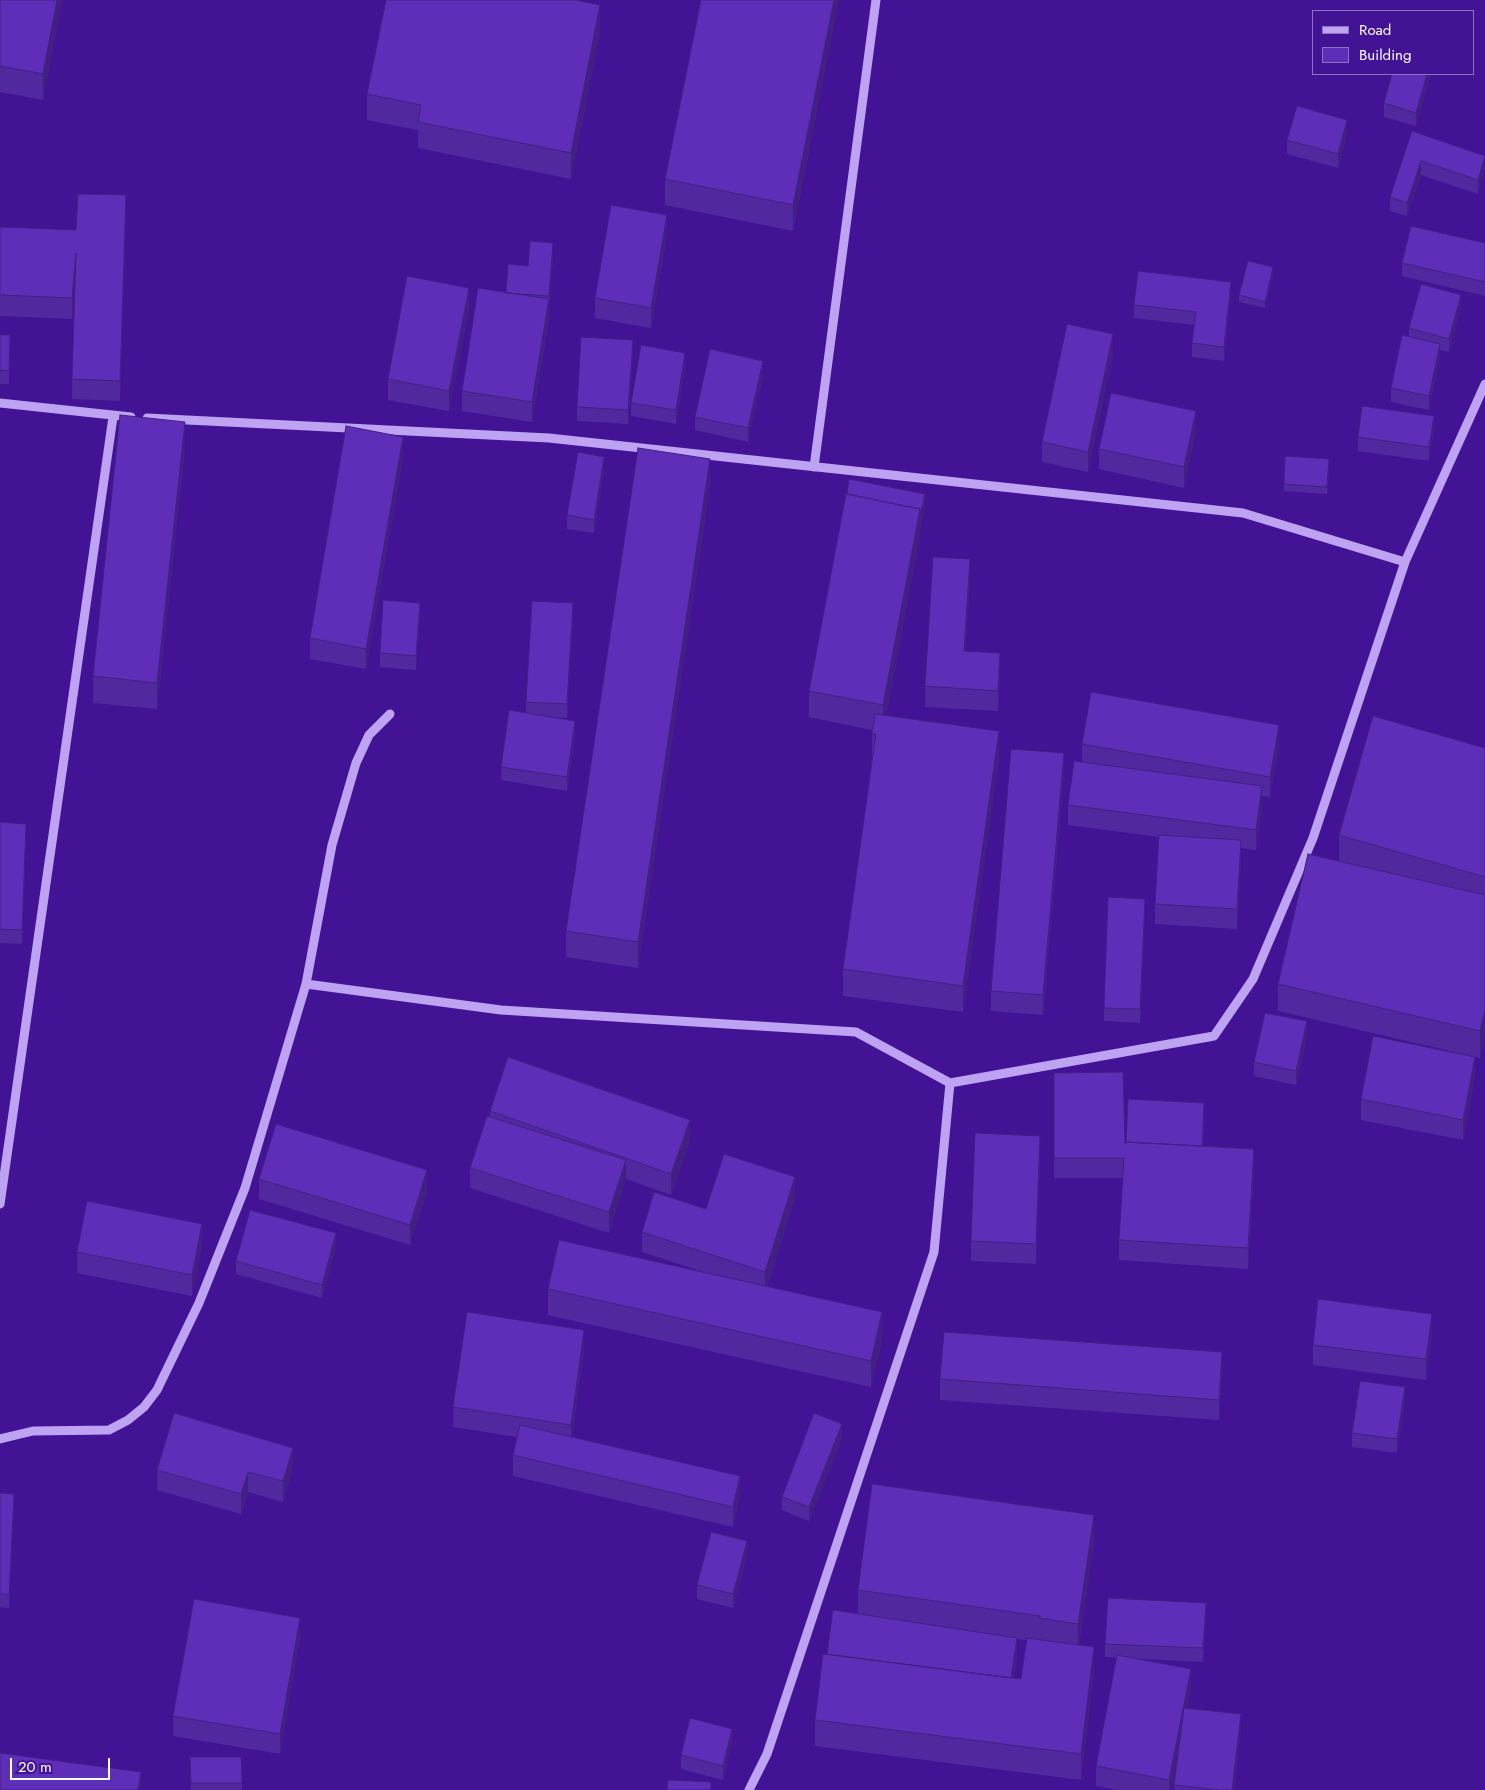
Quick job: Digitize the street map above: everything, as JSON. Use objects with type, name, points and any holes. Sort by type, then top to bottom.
[{"type":"street","points":[[814,467],[876,0]]},
{"type":"street","points":[[306,984],[501,1010],[856,1032],[950,1083],[1214,1036],[1253,979],[1313,838],[1405,562],[1485,384]]},
{"type":"street","points":[[0,403],[113,417],[549,438],[1243,513],[1405,562]]},
{"type":"street","points":[[0,1204],[113,417]]},
{"type":"street","points":[[0,1439],[33,1431],[110,1430],[128,1420],[144,1407],[157,1390],[199,1303],[245,1188],[306,984],[332,845],[356,763],[369,736],[390,714]]},
{"type":"street","points":[[749,1790],[767,1754],[934,1252],[950,1083]]},
{"type":"building","points":[[0,0],[57,0],[43,74],[0,66]]},
{"type":"building","points":[[386,0],[576,0],[600,5],[571,153],[418,122],[421,105],[367,94]]},
{"type":"building","points":[[701,0],[834,0],[793,205],[665,179]]},
{"type":"building","points":[[1392,75],[1427,75],[1416,113],[1384,103]]},
{"type":"building","points":[[1297,106],[1347,120],[1338,154],[1287,140]]},
{"type":"building","points":[[1412,131],[1485,156],[1478,180],[1421,161],[1407,203],[1390,197]]},
{"type":"building","points":[[78,194],[126,195],[120,381],[72,379],[76,253],[72,298],[0,295],[0,227],[76,230]]},
{"type":"building","points":[[611,205],[667,215],[651,308],[595,298]]},
{"type":"building","points":[[1411,226],[1485,243],[1485,282],[1402,263]]},
{"type":"building","points":[[530,241],[553,243],[549,296],[506,293],[508,264],[528,266]]},
{"type":"building","points":[[1248,261],[1273,267],[1265,302],[1239,295]]},
{"type":"building","points":[[1138,271],[1231,282],[1224,347],[1192,343],[1196,312],[1134,305]]},
{"type":"building","points":[[407,276],[469,288],[449,391],[388,379]]},
{"type":"building","points":[[1421,284],[1461,295],[1449,339],[1409,328]]},
{"type":"building","points":[[478,288],[549,299],[532,402],[462,391]]},
{"type":"building","points":[[1067,324],[1113,334],[1088,452],[1042,442]]},
{"type":"building","points":[[0,335],[10,335],[9,371],[0,370]]},
{"type":"building","points":[[1402,335],[1440,344],[1429,396],[1391,388]]},
{"type":"building","points":[[581,337],[633,340],[628,410],[577,407]]},
{"type":"building","points":[[641,345],[685,353],[676,410],[631,403]]},
{"type":"building","points":[[710,349],[763,361],[748,428],[695,417]]},
{"type":"building","points":[[1111,393],[1196,411],[1184,467],[1099,449]]},
{"type":"building","points":[[1362,406],[1434,416],[1429,447],[1358,437]]},
{"type":"building","points":[[120,415],[185,422],[157,683],[93,676]]},
{"type":"building","points":[[346,426],[403,437],[366,649],[310,638]]},
{"type":"building","points":[[638,448],[710,459],[638,942],[566,931]]},
{"type":"building","points":[[578,452],[604,457],[594,520],[567,515]]},
{"type":"building","points":[[1285,456],[1329,459],[1327,487],[1284,484]]},
{"type":"building","points":[[849,479],[925,494],[920,515],[920,509],[847,494]]},
{"type":"building","points":[[846,494],[920,509],[883,705],[809,691]]},
{"type":"building","points":[[933,557],[970,559],[964,651],[1000,653],[998,691],[925,686]]},
{"type":"building","points":[[383,600],[420,603],[416,656],[380,653]]},
{"type":"building","points":[[532,601],[573,603],[567,704],[526,702]]},
{"type":"building","points":[[1091,692],[1279,725],[1270,777],[1082,744]]},
{"type":"building","points":[[509,710],[575,721],[567,777],[501,767]]},
{"type":"building","points":[[875,714],[999,731],[963,986],[843,969],[876,734],[872,734]]},
{"type":"building","points":[[1373,716],[1485,748],[1485,877],[1339,835]]},
{"type":"building","points":[[1011,749],[1064,753],[1043,995],[991,991]]},
{"type":"building","points":[[1074,761],[1262,786],[1256,830],[1068,805]]},
{"type":"building","points":[[0,822],[26,824],[22,930],[0,929]]},
{"type":"building","points":[[1159,835],[1241,840],[1237,909],[1155,904]]},
{"type":"building","points":[[1308,854],[1485,895],[1485,1010],[1480,1031],[1278,984]]},
{"type":"building","points":[[1108,897],[1145,899],[1140,1009],[1104,1008]]},
{"type":"building","points":[[1265,1013],[1307,1021],[1296,1071],[1254,1062]]},
{"type":"building","points":[[1373,1036],[1475,1057],[1463,1120],[1361,1099]]},
{"type":"building","points":[[508,1057],[690,1120],[671,1174],[490,1111]]},
{"type":"building","points":[[1123,1072],[1125,1144],[1125,1142],[1254,1149],[1248,1248],[1119,1240],[1124,1158],[1054,1158],[1054,1073]]},
{"type":"building","points":[[1128,1099],[1204,1103],[1202,1146],[1126,1142]]},
{"type":"building","points":[[487,1116],[626,1160],[609,1212],[470,1168]]},
{"type":"building","points":[[276,1124],[427,1170],[410,1225],[259,1179]]},
{"type":"building","points":[[975,1133],[1040,1136],[1036,1244],[971,1241]]},
{"type":"building","points":[[724,1154],[795,1177],[765,1272],[642,1232],[654,1192],[706,1209]]},
{"type":"building","points":[[87,1201],[202,1224],[192,1275],[77,1252]]},
{"type":"building","points":[[250,1210],[336,1233],[322,1285],[236,1261]]},
{"type":"building","points":[[559,1240],[882,1312],[871,1361],[548,1289]]},
{"type":"building","points":[[1318,1299],[1432,1314],[1426,1359],[1313,1345]]},
{"type":"building","points":[[467,1312],[584,1330],[571,1425],[453,1407]]},
{"type":"building","points":[[944,1332],[1222,1352],[1219,1400],[940,1379]]},
{"type":"building","points":[[1360,1381],[1405,1387],[1397,1439],[1352,1433]]},
{"type":"building","points":[[174,1413],[293,1448],[283,1481],[248,1472],[241,1494],[157,1470]]},
{"type":"building","points":[[814,1413],[842,1424],[809,1507],[782,1497]]},
{"type":"building","points":[[520,1425],[740,1476],[733,1507],[513,1455]]},
{"type":"building","points":[[872,1484],[1094,1515],[1078,1624],[1040,1618],[1040,1616],[858,1590]]},
{"type":"building","points":[[0,1493],[14,1494],[9,1594],[0,1594]]},
{"type":"building","points":[[711,1532],[747,1541],[733,1594],[697,1585]]},
{"type":"building","points":[[1108,1598],[1206,1603],[1203,1648],[1105,1644]]},
{"type":"building","points":[[194,1599],[300,1618],[280,1734],[173,1716]]},
{"type":"building","points":[[833,1610],[1017,1638],[1011,1678],[827,1654]]},
{"type":"building","points":[[1027,1638],[1094,1647],[1081,1754],[815,1720],[823,1654],[1021,1679]]},
{"type":"building","points":[[1117,1655],[1191,1669],[1169,1780],[1096,1766]]},
{"type":"building","points":[[1184,1708],[1241,1714],[1232,1790],[1174,1785]]},
{"type":"building","points":[[690,1718],[732,1729],[723,1766],[681,1755]]},
{"type":"building","points":[[0,1753],[141,1772],[138,1790],[0,1790]]},
{"type":"building","points":[[190,1757],[241,1757],[242,1783],[191,1783]]},
{"type":"building","points":[[668,1780],[711,1782],[711,1790],[667,1790]]}]
